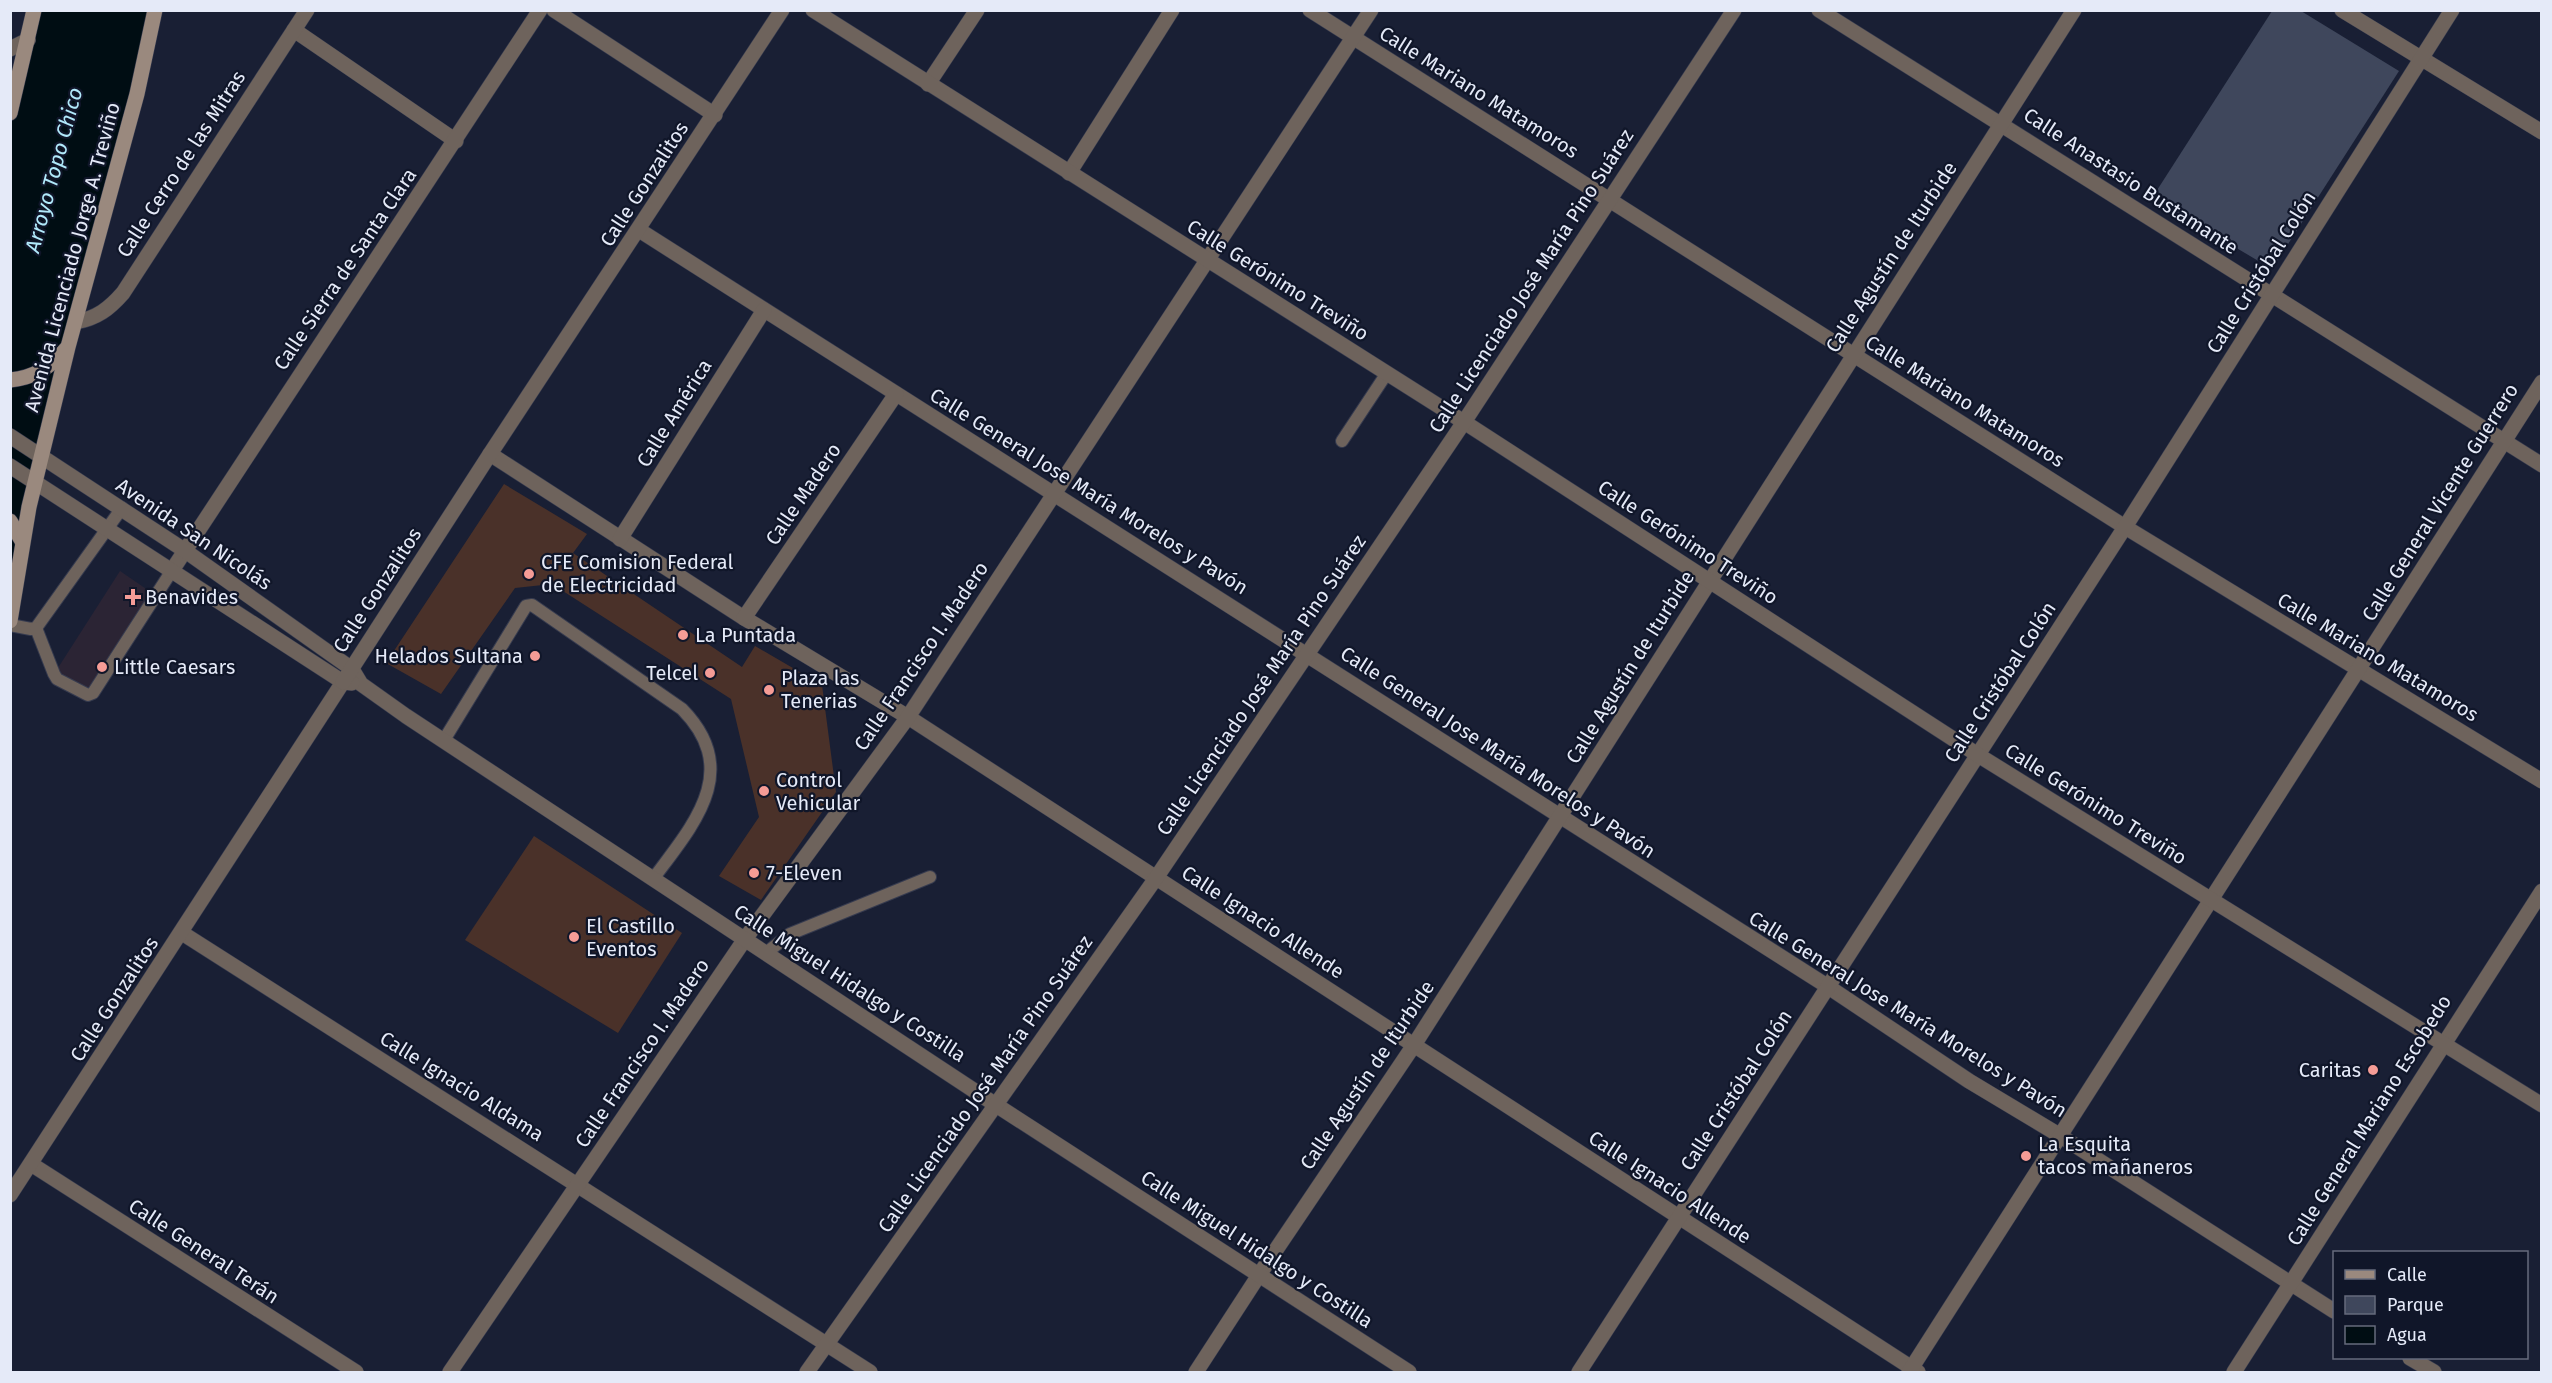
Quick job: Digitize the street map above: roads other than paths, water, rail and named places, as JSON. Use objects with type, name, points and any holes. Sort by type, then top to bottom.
[{"type":"main road","points":[[10,113],[34,10]]},
{"type":"main road","name":"Avenida Licenciado Jorge A. Treviño","points":[[10,623],[22,541],[35,483],[68,347],[137,94],[155,10]]},
{"type":"main road","points":[[10,380],[35,375],[56,361],[68,347]]},
{"type":"main road","points":[[13,524],[22,541]]},
{"type":"street","name":"Calle Cerro de las Mitras","points":[[76,322],[96,317],[111,306],[123,292],[307,10]]},
{"type":"street","name":"Calle Sierra de Santa Clara","points":[[171,572],[540,10]]},
{"type":"street","points":[[554,10],[715,114]]},
{"type":"street","name":"Calle Gonzalitos","points":[[10,1195],[182,933],[490,454],[782,10]]},
{"type":"street","name":"Calle Gerónimo Treviño","points":[[813,10],[1464,422],[1978,755],[2541,1105]]},
{"type":"street","points":[[928,84],[977,10]]},
{"type":"street","points":[[1069,173],[1172,10]]},
{"type":"street","name":"Calle Mariano Matamoros","points":[[1310,10],[2124,527],[2541,781]]},
{"type":"street","name":"Calle Francisco I. Madero","points":[[450,1372],[745,939],[908,717],[1371,10]]},
{"type":"street","name":"Calle Licenciado José María Pino Suárez","points":[[807,1372],[1156,878],[1464,422],[1734,10]]},
{"type":"street","name":"Calle Anastasio Bustamante","points":[[1819,10],[2002,123],[2271,296],[2541,465]]},
{"type":"street","name":"Calle Agustín de Iturbide","points":[[1196,1372],[1414,1045],[2074,10]]},
{"type":"street","points":[[2342,10],[2541,132]]},
{"type":"street","name":"Calle Cristóbal Colón","points":[[1579,1372],[1978,755],[2452,10]]},
{"type":"street","points":[[294,30],[456,141]]},
{"type":"street","points":[[10,49],[28,40]]},
{"type":"street","name":"Calle General Jose María Morelos y Pavón","points":[[639,230],[1827,986],[1969,1081],[2059,1135],[2333,1310]]},
{"type":"street","name":"Calle América","points":[[620,539],[764,310]]},
{"type":"street","name":"Calle General Vicente Guerrero","points":[[1913,1371],[2059,1135],[2541,382]]},
{"type":"street","name":"Calle Madero","points":[[744,618],[896,394]]},
{"type":"street","name":"Avenida San Nicolás","points":[[10,436],[184,550],[352,669]]},
{"type":"street","name":"Calle Ignacio Allende","points":[[490,454],[744,618],[908,717],[1913,1371]]},
{"type":"street","points":[[13,468],[343,682]]},
{"type":"street","name":"Calle Miguel Hidalgo y Costilla","points":[[352,669],[361,684],[444,740],[996,1105],[1409,1372]]},
{"type":"street","name":"Calle Miguel Hidalgo y Costilla","points":[[343,682],[361,684]]},
{"type":"street","name":"Calle General Mariano Escobedo","points":[[2234,1372],[2541,891]]},
{"type":"street","name":"Calle Ignacio Aldama","points":[[182,933],[870,1372]]},
{"type":"street","name":"Calle General Terán","points":[[31,1164],[356,1372]]},
{"type":"street","points":[[2412,1359],[2434,1372]]},
{"type":"lane","points":[[1342,441],[1386,373]]},
{"type":"lane","points":[[10,623],[31,629],[36,628],[122,508]]},
{"type":"lane","points":[[36,628],[57,679],[88,695],[96,689],[171,572]]},
{"type":"lane","points":[[444,740],[521,614],[528,604],[532,605],[682,709],[700,731],[709,761],[711,780],[706,800],[686,834],[653,879]]},
{"type":"lane","points":[[766,953],[790,934],[930,877]]},
{"type":"water","name":"Arroyo Topo Chico","points":[[34,11],[155,11],[76,322],[11,621],[10,113]]},
{"type":"place","name":"CFE Comision Federal de Electricidad","points":[[529,574]]},
{"type":"place","name":"Benavides","points":[[133,597]]},
{"type":"place","name":"La Puntada","points":[[683,635]]},
{"type":"place","name":"Helados Sultana","points":[[535,656]]},
{"type":"place","name":"Little Caesars","points":[[102,667]]},
{"type":"place","name":"Telcel","points":[[710,673]]},
{"type":"place","name":"Plaza las Tenerias","points":[[769,690]]},
{"type":"place","name":"Control Vehicular","points":[[764,791]]},
{"type":"place","name":"7-Eleven","points":[[754,873]]},
{"type":"place","name":"El Castillo Eventos","points":[[574,937]]},
{"type":"place","name":"Caritas","points":[[2373,1070]]},
{"type":"place","name":"La Esquita tacos mañaneros","points":[[2026,1156]]}]
